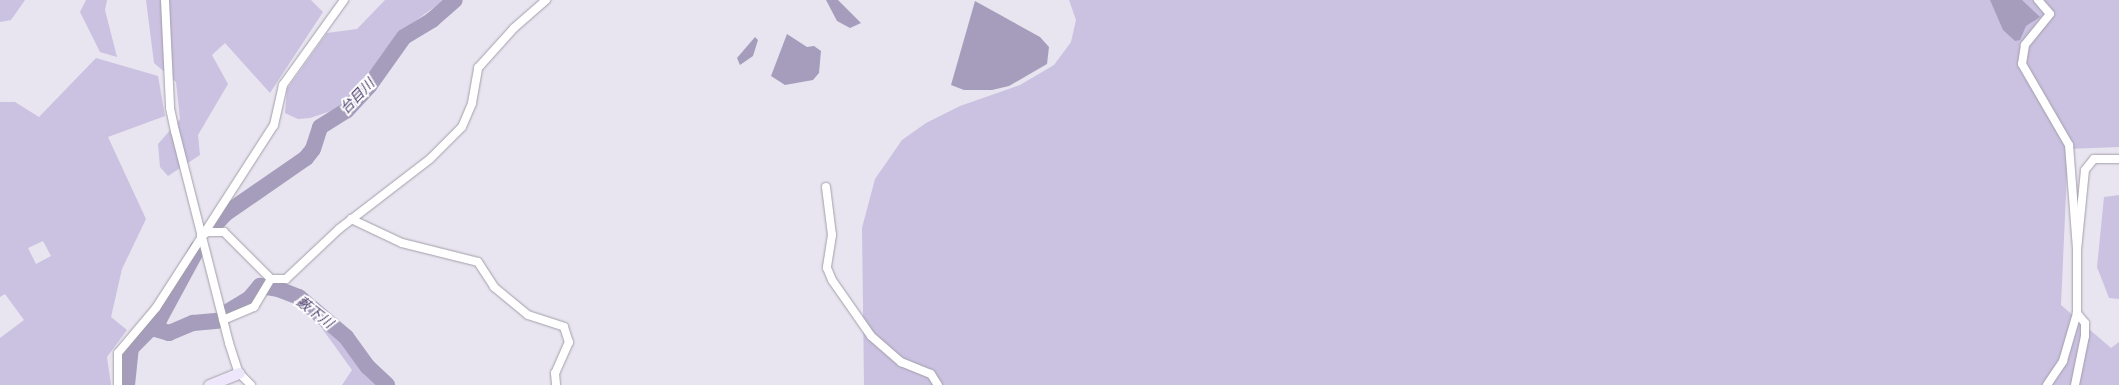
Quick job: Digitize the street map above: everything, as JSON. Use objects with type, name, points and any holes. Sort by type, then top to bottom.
[{"type":"street","points":[[165,0],[170,108],[223,320],[239,373],[251,385]]},
{"type":"street","points":[[118,385],[118,353],[156,308],[274,125],[282,85],[344,0]]},
{"type":"street","points":[[223,320],[254,306],[268,283],[286,279],[352,219],[423,164],[462,127],[472,103],[478,68],[514,28],[546,0]]},
{"type":"street","points":[[2038,0],[2050,14],[2025,45],[2022,64],[2068,145],[2077,250],[2077,313],[2063,361],[2047,385]]},
{"type":"street","points":[[2077,250],[2085,170],[2094,159],[2119,159]]},
{"type":"street","points":[[826,187],[832,235],[827,268],[832,280],[871,336],[901,362],[932,374],[938,385]]},
{"type":"street","points":[[352,219],[402,243],[478,262],[494,287],[528,315],[564,328],[568,342],[555,373],[556,385]]},
{"type":"street","points":[[201,236],[208,232],[224,232],[268,283]]},
{"type":"street","points":[[2075,385],[2085,336],[2085,323],[2077,313]]},
{"type":"street","points":[[210,385],[239,373]]},
{"type":"shaded area","points":[[0,0],[25,0],[11,20],[0,22]]},
{"type":"shaded area","points":[[86,0],[107,0],[105,10],[117,57],[100,52],[80,12]]},
{"type":"shaded area","points":[[146,0],[311,0],[323,12],[270,93],[225,43],[212,55],[228,84],[198,135],[200,155],[168,176],[160,167],[158,144],[180,119],[176,82],[154,63]]},
{"type":"shaded area","points":[[385,0],[444,0],[396,35],[353,94],[334,110],[310,118],[298,119],[285,113],[287,89],[327,33],[357,29]]},
{"type":"shaded area","points":[[826,0],[838,0],[861,23],[850,28],[837,21]]},
{"type":"shaded area","points":[[1069,0],[2119,0],[2119,147],[2068,149],[2061,305],[2111,348],[2119,342],[2119,385],[864,385],[862,228],[875,179],[902,140],[926,123],[960,106],[1020,85],[1054,65],[1071,42],[1076,20]]},
{"type":"shaded area","points":[[1990,0],[2022,0],[2040,17],[2026,26],[2020,40],[2015,41],[2003,30]]},
{"type":"shaded area","points":[[975,1],[1040,37],[1049,47],[1047,64],[1009,86],[992,90],[964,90],[951,85]]},
{"type":"shaded area","points":[[787,34],[807,47],[814,46],[821,51],[819,73],[813,80],[785,85],[771,76]]},
{"type":"shaded area","points":[[755,37],[758,40],[753,56],[740,65],[737,58]]},
{"type":"shaded area","points":[[96,58],[158,76],[165,116],[108,137],[146,219],[122,269],[111,317],[127,330],[107,357],[111,385],[0,385],[0,338],[24,320],[5,294],[0,297],[0,102],[15,102],[39,117]],"holes":[[[43,241],[51,256],[36,264],[28,248]]]},
{"type":"shaded area","points":[[2119,195],[2119,299],[2109,298],[2097,267],[2104,197]]},
{"type":"shaded area","points":[[322,322],[342,338],[381,385],[342,385],[352,370],[321,327]]},
{"type":"waterway","name":"台目川","points":[[213,227],[225,214],[306,158],[313,149],[320,127],[346,111],[369,86],[404,37],[432,20],[455,0]]},
{"type":"waterway","name":"台目川","points":[[127,385],[131,348],[159,320],[198,248]]},
{"type":"waterway","name":"藪下川","points":[[227,312],[250,298],[260,286],[278,289],[299,297],[346,337],[368,367],[387,385]]},
{"type":"waterway","name":"藪下川","points":[[152,328],[169,333],[193,323],[218,321]]}]
